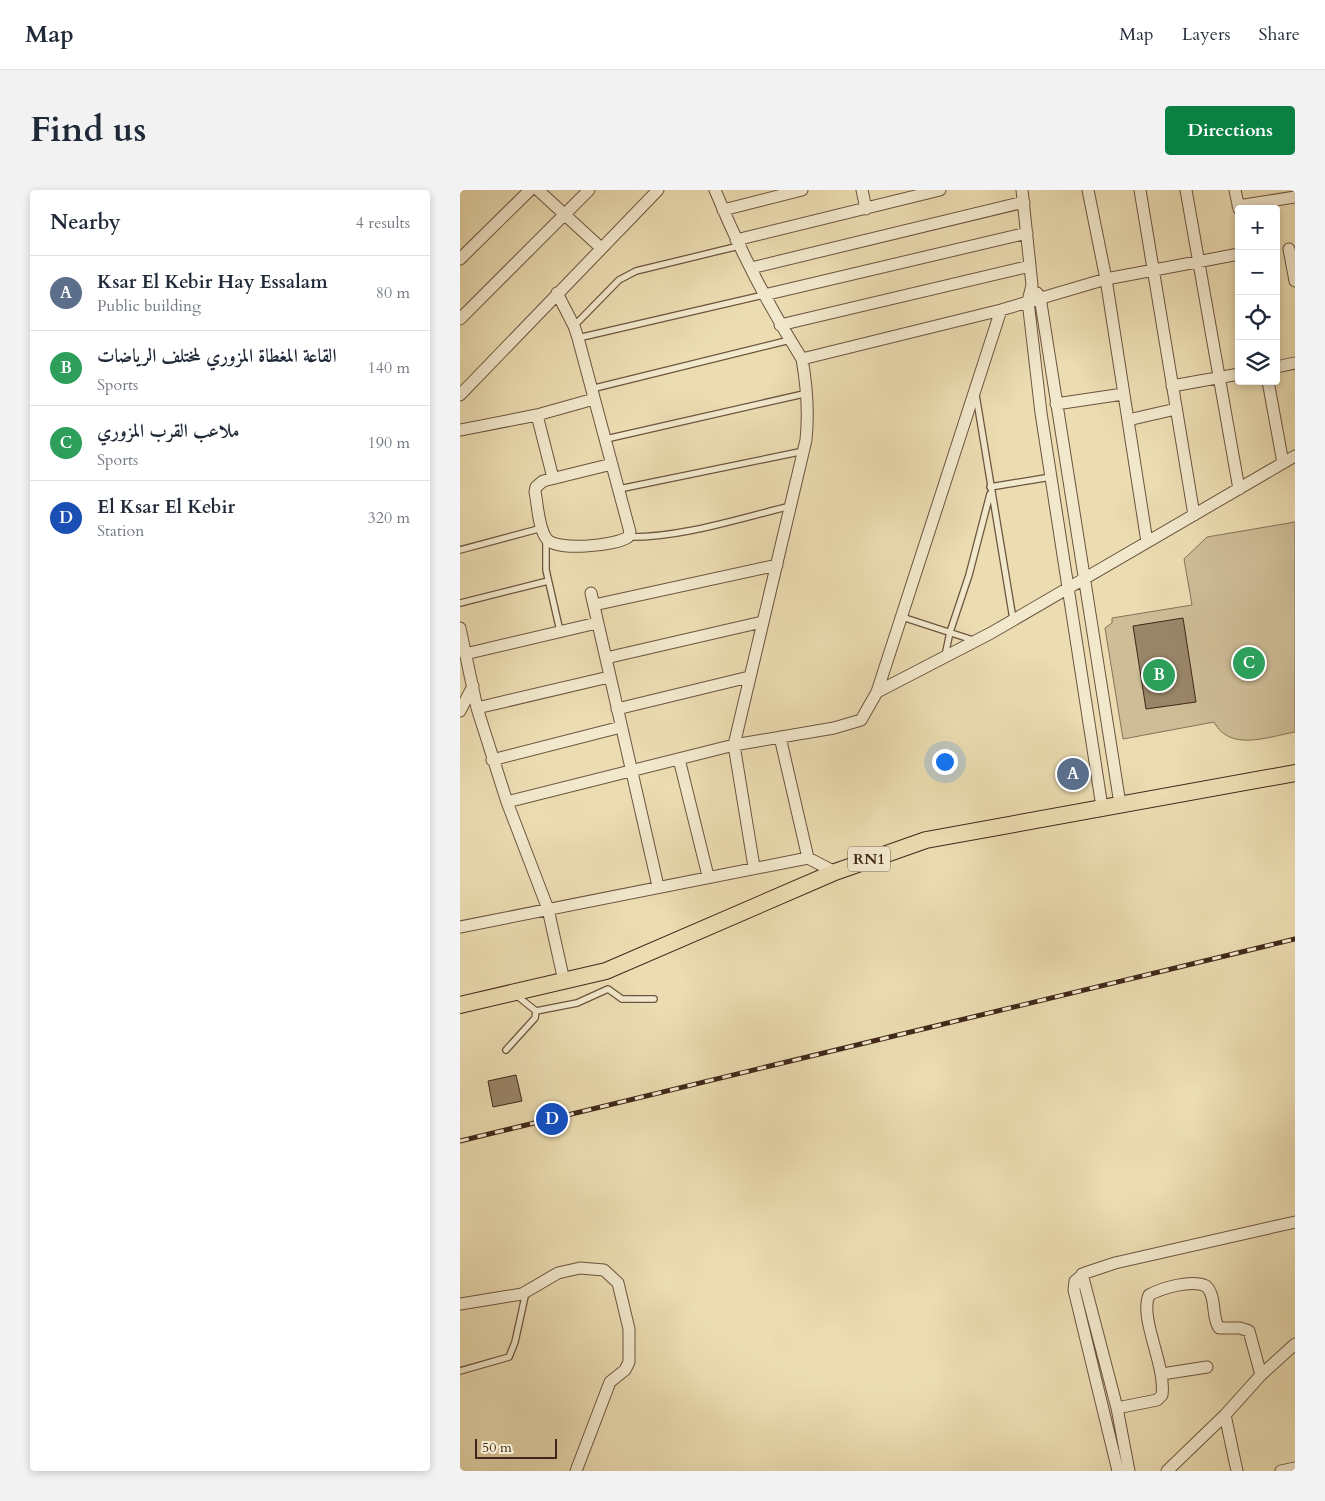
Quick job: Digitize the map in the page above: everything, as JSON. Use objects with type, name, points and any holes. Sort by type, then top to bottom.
[{"type":"main road","name":"RN1","points":[[460,1005],[606,971],[835,872],[899,848],[935,838],[1295,773]]},
{"type":"street","points":[[460,259],[530,190]]},
{"type":"street","points":[[538,190],[601,248]]},
{"type":"street","points":[[460,320],[589,190]]},
{"type":"street","points":[[462,391],[658,190]]},
{"type":"street","points":[[715,190],[737,243],[780,325],[802,359],[808,393],[809,414],[804,451],[748,677],[734,745],[754,867]]},
{"type":"street","points":[[723,210],[802,190]]},
{"type":"street","points":[[862,190],[866,209]]},
{"type":"street","points":[[737,243],[940,190]]},
{"type":"street","points":[[1088,190],[1106,279],[1147,542]]},
{"type":"street","points":[[1140,190],[1194,515]]},
{"type":"street","points":[[1186,190],[1239,489]]},
{"type":"street","points":[[1235,190],[1238,205]]},
{"type":"street","points":[[1250,205],[1288,195]]},
{"type":"street","points":[[751,268],[1023,196],[1032,285],[1028,301],[1051,476],[1102,807]]},
{"type":"street","points":[[764,295],[1027,233]]},
{"type":"street","points":[[1292,249],[1295,282]]},
{"type":"street","points":[[802,359],[1001,310],[1106,279],[1235,255]]},
{"type":"street","points":[[780,325],[1030,266]]},
{"type":"street","points":[[1032,285],[1040,297],[1120,804]]},
{"type":"street","points":[[557,293],[578,338],[629,526],[628,537],[614,543],[567,547],[552,544],[546,540],[535,492],[536,487],[543,481],[612,464]]},
{"type":"street","points":[[506,802],[734,745],[834,728],[861,720],[878,692],[1001,310]]},
{"type":"street","points":[[1280,366],[1295,363]]},
{"type":"street","points":[[1172,386],[1235,375]]},
{"type":"street","points":[[1269,385],[1283,464]]},
{"type":"street","points":[[460,430],[537,415],[592,394]]},
{"type":"street","points":[[1056,404],[1123,394]]},
{"type":"street","points":[[1128,420],[1176,409]]},
{"type":"street","points":[[537,415],[553,478]]},
{"type":"street","points":[[878,692],[977,641],[1085,580],[1295,456]]},
{"type":"street","points":[[594,605],[777,565]]},
{"type":"street","points":[[591,593],[658,886]]},
{"type":"street","points":[[606,658],[762,622]]},
{"type":"street","points":[[466,654],[597,623]]},
{"type":"street","points":[[460,628],[477,708],[492,760],[506,802],[548,909],[564,981]]},
{"type":"street","points":[[477,708],[609,677]]},
{"type":"street","points":[[617,709],[748,677]]},
{"type":"street","points":[[460,711],[473,686]]},
{"type":"street","points":[[492,760],[621,727]]},
{"type":"street","points":[[780,737],[808,858]]},
{"type":"street","points":[[680,759],[708,876]]},
{"type":"street","points":[[462,923],[548,909],[708,876],[808,858],[835,872]]},
{"type":"street","points":[[1118,1471],[1074,1290],[1075,1281],[1082,1274],[1115,1264],[1295,1222]]},
{"type":"street","points":[[460,1304],[526,1292],[558,1273],[580,1268],[589,1268],[610,1274],[618,1283],[624,1300],[629,1329],[629,1362],[625,1370],[610,1382],[576,1471]]},
{"type":"street","points":[[1082,1274],[1117,1408],[1129,1471]]},
{"type":"street","points":[[1117,1408],[1157,1400],[1162,1395],[1162,1374],[1146,1308],[1147,1298],[1155,1292],[1198,1283],[1206,1286],[1211,1294],[1216,1324],[1219,1328],[1240,1328],[1249,1331],[1261,1375]]},
{"type":"street","points":[[1167,1471],[1225,1415],[1261,1375],[1295,1344]]},
{"type":"street","points":[[1162,1374],[1206,1367]]},
{"type":"street","points":[[1225,1415],[1238,1471]]},
{"type":"street","points":[[1281,1471],[1295,1468]]},
{"type":"lane","points":[[574,326],[619,280],[636,271],[737,243]]},
{"type":"lane","points":[[578,338],[764,295]]},
{"type":"lane","points":[[592,394],[790,340]]},
{"type":"lane","points":[[975,390],[1013,619]]},
{"type":"lane","points":[[606,439],[808,393]]},
{"type":"lane","points":[[619,488],[804,451]]},
{"type":"lane","points":[[991,489],[1051,476]]},
{"type":"lane","points":[[945,657],[950,632],[969,575],[991,489]]},
{"type":"lane","points":[[628,537],[648,537],[673,533],[791,506]]},
{"type":"lane","points":[[460,550],[542,528]]},
{"type":"lane","points":[[546,540],[544,552],[548,581],[560,631]]},
{"type":"lane","points":[[460,603],[548,581]]},
{"type":"lane","points":[[902,617],[977,641]]},
{"type":"lane","points":[[606,971],[608,989],[622,999],[654,999]]},
{"type":"lane","points":[[512,992],[536,1011],[576,1003],[608,989]]},
{"type":"lane","points":[[506,1050],[535,1018],[536,1011]]},
{"type":"lane","points":[[460,1371],[509,1357],[515,1342],[526,1292]]},
{"type":"shaded area","points":[[1295,522],[1295,732],[1261,739],[1239,740],[1229,737],[1214,722],[1123,739],[1105,628],[1112,623],[1112,618],[1192,605],[1184,559],[1207,537]]},
{"type":"building","points":[[1183,618],[1196,702],[1146,709],[1133,626]]},
{"type":"building","points":[[516,1075],[522,1101],[493,1107],[488,1081]]},
{"type":"railway","points":[[460,1141],[1295,939]]},
{"type":"place","name":"ملاعب القرب المزوري","points":[[1249,663]]},
{"type":"place","name":"القاعة المغطاة المزوري لمختلف الرياضات","points":[[1159,675]]},
{"type":"place","name":"Ksar El Kebir Hay Essalam","points":[[1073,774]]},
{"type":"place","name":"El Ksar El Kebir","points":[[552,1119]]}]
